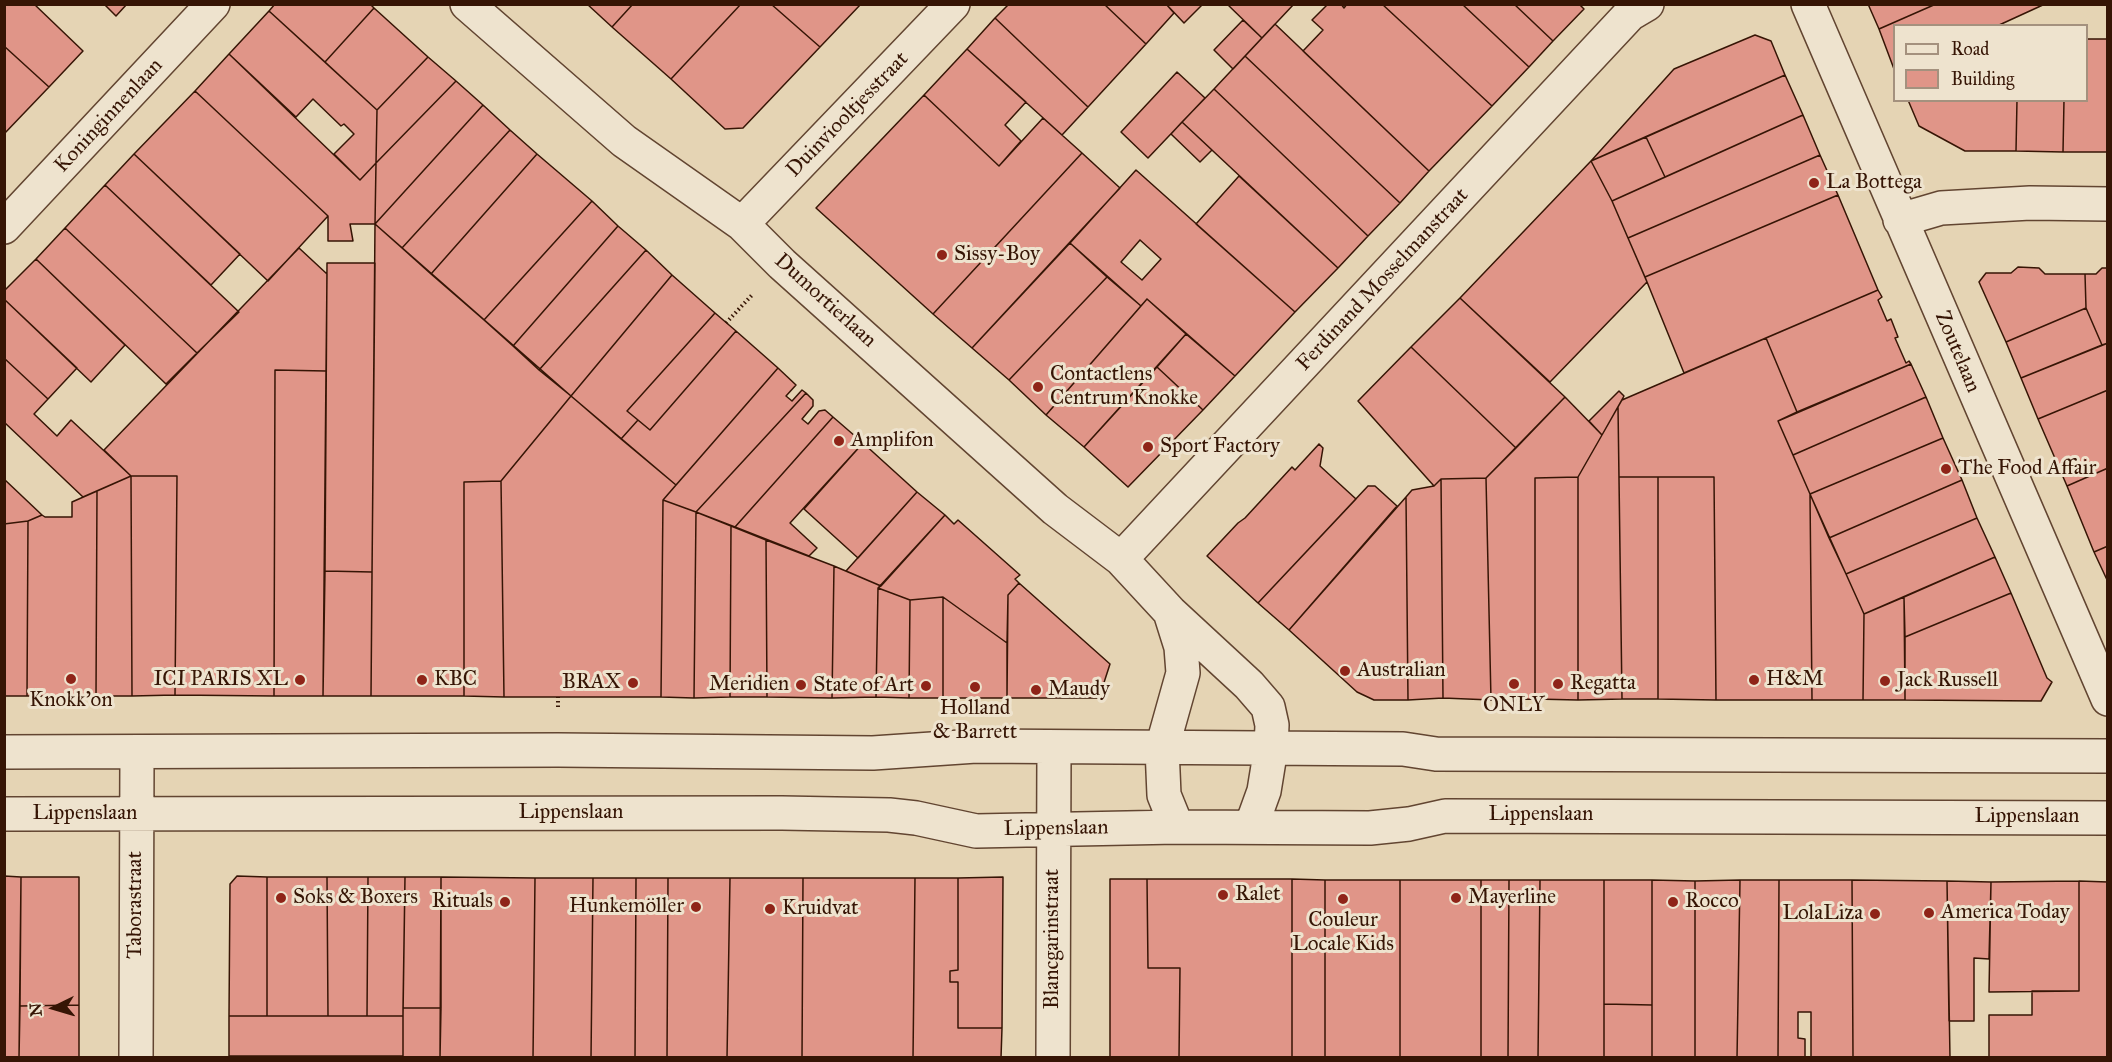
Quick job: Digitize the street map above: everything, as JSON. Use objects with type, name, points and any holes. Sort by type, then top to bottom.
[{"type":"street","name":"Koninginnenlaan","points":[[4,227],[213,4]]},
{"type":"street","name":"Dumortierlaan","points":[[467,4],[624,141],[742,224],[782,264],[1055,508],[1121,559],[1170,612],[1249,685],[1268,707],[1272,725],[1264,791],[1251,827]]},
{"type":"street","name":"Duinviooltjesstraat","points":[[742,224],[953,4]]},
{"type":"street","name":"Ferdinand Mosselmanstraat","points":[[1121,559],[1630,14],[1647,4]]},
{"type":"street","name":"Zoutelaan","points":[[1808,4],[2108,699]]},
{"type":"street","points":[[1900,220],[1941,208],[2030,203],[2108,204]]},
{"type":"street","name":"Dumortierlaan","points":[[1170,612],[1182,647],[1183,673],[1162,748],[1164,795],[1177,827]]},
{"type":"street","points":[[4,752],[558,750],[873,753],[976,746],[1403,749],[1436,754],[2108,756]]},
{"type":"street","name":"Blancgarinstraat","points":[[1053,1058],[1054,748]]},
{"type":"street","name":"Taborastraat","points":[[136,1058],[137,753]]},
{"type":"street","name":"Lippenslaan","points":[[4,814],[782,813],[889,815],[916,818],[976,831],[1177,827],[1370,828],[1456,816],[2108,818]]},
{"type":"building","points":[[4,4],[34,4],[83,51],[49,87],[4,46]]},
{"type":"building","points":[[104,4],[127,4],[116,16]]},
{"type":"building","points":[[275,4],[370,4],[374,8],[325,62],[269,11]]},
{"type":"building","points":[[587,4],[633,4],[612,27]]},
{"type":"building","points":[[633,4],[741,4],[671,79],[612,27]]},
{"type":"building","points":[[741,4],[771,4],[820,47],[743,128],[725,129],[671,79]]},
{"type":"building","points":[[771,4],[861,4],[820,47]]},
{"type":"building","points":[[1009,4],[1104,4],[1146,44],[1088,107],[995,18]]},
{"type":"building","points":[[1104,4],[1166,4],[1174,13],[1146,44]]},
{"type":"building","points":[[1166,4],[1203,4],[1184,23]]},
{"type":"building","points":[[1227,4],[1294,4],[1262,38]]},
{"type":"building","points":[[1328,4],[1341,4],[1344,8],[1347,4],[1382,4],[1492,106],[1429,171],[1303,51],[1323,30],[1312,20]]},
{"type":"building","points":[[1382,4],[1462,4],[1529,67],[1492,106]]},
{"type":"building","points":[[1462,4],[1514,4],[1553,41],[1529,67]]},
{"type":"building","points":[[1514,4],[1579,4],[1584,9],[1553,41]]},
{"type":"building","points":[[1868,4],[1936,4],[1879,29]]},
{"type":"building","points":[[1936,4],[2045,4],[2001,24],[1893,24],[1893,66],[1879,29]]},
{"type":"building","points":[[374,8],[428,57],[377,110],[325,62]]},
{"type":"building","points":[[269,11],[377,110],[376,163],[360,180],[334,154],[354,134],[344,124],[341,126],[313,99],[296,117],[229,54]]},
{"type":"building","points":[[995,18],[1088,107],[1062,135],[967,49]]},
{"type":"building","points":[[1243,20],[1262,38],[1233,69],[1214,50]]},
{"type":"building","points":[[1275,24],[1429,171],[1400,203],[1245,56]]},
{"type":"building","points":[[1755,35],[1771,41],[1785,75],[1591,161],[1674,69]]},
{"type":"building","points":[[2088,39],[2108,39],[2108,152],[2063,152],[2064,102],[2088,102]]},
{"type":"building","points":[[4,46],[49,87],[4,134]]},
{"type":"building","points":[[967,49],[1026,102],[1005,125],[1021,141],[999,166],[924,95]]},
{"type":"building","points":[[229,54],[360,180],[376,163],[375,224],[350,224],[353,241],[328,241],[328,216],[195,91]]},
{"type":"building","points":[[1245,56],[1400,203],[1368,236],[1214,89]]},
{"type":"building","points":[[428,57],[456,81],[376,163],[377,110]]},
{"type":"building","points":[[1177,72],[1205,98],[1148,158],[1121,132]]},
{"type":"building","points":[[1785,75],[1803,115],[1665,177],[1646,137]]},
{"type":"building","points":[[456,81],[483,105],[375,224],[376,163]]},
{"type":"building","points":[[1214,89],[1368,236],[1338,268],[1182,122]]},
{"type":"building","points":[[195,91],[328,216],[268,281],[134,154]]},
{"type":"building","points":[[924,95],[999,166],[1043,118],[1082,153],[933,314],[816,208]]},
{"type":"building","points":[[1909,102],[2017,102],[2016,151],[1965,151],[1919,126]]},
{"type":"building","points":[[2017,102],[2064,102],[2063,152],[2016,151]]},
{"type":"building","points":[[483,105],[510,130],[402,248],[375,224]]},
{"type":"building","points":[[1803,115],[1820,155],[1628,238],[1612,201]]},
{"type":"building","points":[[1182,122],[1212,150],[1200,162],[1171,134]]},
{"type":"building","points":[[510,130],[537,154],[431,274],[402,248]]},
{"type":"building","points":[[1646,137],[1665,177],[1612,201],[1591,161]]},
{"type":"building","points":[[1082,153],[1120,188],[972,348],[933,314]]},
{"type":"building","points":[[134,154],[240,254],[211,285],[105,185]]},
{"type":"building","points":[[537,154],[592,201],[484,320],[431,274]]},
{"type":"building","points":[[1820,155],[1838,195],[1645,277],[1628,238]]},
{"type":"building","points":[[1591,161],[1612,201],[1647,282],[1550,382],[1460,298]]},
{"type":"building","points":[[1136,170],[1295,312],[1235,376],[1147,299],[1141,306],[1070,243]],"holes":[[[1140,240],[1161,259],[1142,280],[1121,262]]]},
{"type":"building","points":[[1239,176],[1338,268],[1295,312],[1196,224]]},
{"type":"building","points":[[105,185],[239,312],[197,353],[65,228]]},
{"type":"building","points":[[1838,195],[1878,290],[1684,373],[1645,277]]},
{"type":"building","points":[[592,201],[618,226],[513,346],[484,320]]},
{"type":"building","points":[[375,224],[571,396],[501,481],[464,482],[464,696],[371,696]]},
{"type":"building","points":[[618,226],[646,250],[539,370],[513,346]]},
{"type":"building","points":[[65,228],[197,353],[166,384],[36,259]]},
{"type":"building","points":[[1070,243],[1107,277],[1009,380],[972,348]]},
{"type":"building","points":[[299,248],[327,274],[326,371],[275,370],[274,696],[175,695],[177,476],[131,476],[104,450]]},
{"type":"building","points":[[646,250],[672,275],[571,396],[539,370]]},
{"type":"building","points":[[36,259],[125,345],[91,382],[4,299],[4,291]]},
{"type":"building","points":[[327,263],[375,263],[372,572],[325,571]]},
{"type":"building","points":[[2018,267],[2039,268],[2045,274],[2085,274],[2086,308],[2006,342],[1979,282],[1986,273],[2011,273]]},
{"type":"building","points":[[2102,268],[2108,268],[2108,343],[2102,345],[2086,308],[2085,274],[2096,274]]},
{"type":"building","points":[[672,275],[715,313],[627,411],[638,420],[621,439],[571,396]]},
{"type":"building","points":[[1107,277],[1141,306],[1046,415],[1009,380]]},
{"type":"building","points":[[1878,290],[1882,297],[1878,300],[1887,321],[1891,319],[1898,337],[1895,338],[1906,363],[1909,361],[1911,364],[1797,412],[1766,338]]},
{"type":"building","points":[[1460,298],[1565,397],[1516,448],[1411,347]]},
{"type":"building","points":[[4,299],[77,368],[48,399],[4,358]]},
{"type":"building","points":[[1147,299],[1186,334],[1084,447],[1046,415]]},
{"type":"building","points":[[2086,308],[2102,345],[2021,378],[2006,342]]},
{"type":"building","points":[[715,313],[736,331],[650,430],[627,411]]},
{"type":"building","points":[[736,331],[778,368],[676,485],[621,439],[638,420],[650,430]]},
{"type":"building","points":[[1186,334],[1235,376],[1203,410],[1157,367]]},
{"type":"building","points":[[1766,338],[1797,412],[1778,421],[1810,494],[1812,700],[1716,700],[1714,477],[1619,477],[1618,407],[1622,400]]},
{"type":"building","points":[[2108,343],[2108,390],[2038,419],[2021,378]]},
{"type":"building","points":[[1411,347],[1516,448],[1486,478],[1441,479],[1434,486],[1358,401]]},
{"type":"building","points":[[4,358],[48,399],[34,414],[57,436],[71,420],[131,476],[83,497],[4,422]]},
{"type":"building","points":[[1911,364],[1926,397],[1793,455],[1778,421]]},
{"type":"building","points":[[1157,367],[1203,410],[1128,487],[1084,447]]},
{"type":"building","points":[[778,368],[796,385],[786,396],[792,401],[802,390],[806,393],[696,512],[663,500]]},
{"type":"building","points":[[275,370],[326,371],[323,696],[274,696]]},
{"type":"building","points":[[2108,390],[2108,468],[2067,486],[2038,419]]},
{"type":"building","points":[[1619,391],[1624,396],[1602,435],[1589,421]]},
{"type":"building","points":[[806,393],[813,400],[813,406],[802,419],[808,424],[819,411],[825,410],[833,417],[735,527],[696,512]]},
{"type":"building","points":[[571,396],[676,485],[663,500],[661,697],[504,697],[501,481]]},
{"type":"building","points":[[1565,397],[1602,435],[1578,477],[1535,478],[1535,699],[1491,700],[1486,478]]},
{"type":"building","points":[[1926,397],[1943,438],[1810,494],[1793,455]]},
{"type":"building","points":[[1618,407],[1622,699],[1578,700],[1578,477]]},
{"type":"building","points":[[833,417],[863,443],[790,523],[817,548],[809,556],[735,527]]},
{"type":"building","points":[[1943,438],[1962,480],[1829,538],[1810,494]]},
{"type":"building","points":[[863,443],[917,492],[858,558],[804,509]]},
{"type":"building","points":[[1319,444],[1323,448],[1320,466],[1356,499],[1258,603],[1207,556],[1292,467],[1295,470]]},
{"type":"building","points":[[2108,468],[2108,546],[2094,552],[2067,486]]},
{"type":"building","points":[[131,476],[132,696],[96,696],[97,491]]},
{"type":"building","points":[[131,476],[177,476],[175,695],[132,696]]},
{"type":"building","points":[[1578,477],[1578,700],[1535,699],[1535,478]]},
{"type":"building","points":[[1619,477],[1658,477],[1658,699],[1622,699]]},
{"type":"building","points":[[1658,477],[1714,477],[1716,700],[1658,699]]},
{"type":"building","points":[[1486,478],[1491,700],[1443,698],[1441,479]]},
{"type":"building","points":[[4,479],[42,515],[28,521],[4,524]]},
{"type":"building","points":[[1441,479],[1443,698],[1408,700],[1406,497],[1412,490],[1434,486]]},
{"type":"building","points":[[1962,480],[1977,518],[1846,574],[1829,538]]},
{"type":"building","points":[[501,481],[504,697],[464,696],[464,482]]},
{"type":"building","points":[[1368,486],[1375,486],[1397,506],[1289,630],[1258,603]]},
{"type":"building","points":[[97,491],[96,696],[27,696],[28,521],[42,515],[72,517],[72,502]]},
{"type":"building","points":[[917,492],[945,515],[881,586],[846,571]]},
{"type":"building","points":[[1810,494],[1864,614],[1863,700],[1812,700]]},
{"type":"building","points":[[1406,497],[1408,700],[1374,700],[1357,692],[1289,630]]},
{"type":"building","points":[[663,500],[696,512],[694,698],[661,697]]},
{"type":"building","points":[[696,512],[731,526],[730,697],[694,698]]},
{"type":"building","points":[[945,515],[954,524],[958,520],[1020,575],[1015,579],[1019,583],[1008,595],[1007,643],[943,597],[910,600],[878,588]]},
{"type":"building","points":[[1977,518],[1995,557],[1864,614],[1846,574]]},
{"type":"building","points":[[28,521],[27,696],[4,696],[4,524]]},
{"type":"building","points":[[731,526],[766,540],[767,697],[730,697]]},
{"type":"building","points":[[766,540],[834,566],[832,698],[767,697]]},
{"type":"building","points":[[2108,546],[2108,582],[2094,552]]},
{"type":"building","points":[[1995,557],[2011,593],[1905,637],[1904,597]]},
{"type":"building","points":[[834,566],[881,586],[878,588],[876,697],[832,698]]},
{"type":"building","points":[[325,571],[372,572],[371,696],[323,696]]},
{"type":"building","points":[[1019,583],[1110,664],[1099,698],[1007,698],[1008,595]]},
{"type":"building","points":[[878,588],[910,600],[909,698],[876,697]]},
{"type":"building","points":[[2011,593],[2047,678],[2052,682],[2041,701],[1905,700],[1905,637]]},
{"type":"building","points":[[943,597],[1007,643],[1007,698],[943,698]]},
{"type":"building","points":[[943,597],[943,698],[909,698],[910,600]]},
{"type":"building","points":[[1904,597],[1905,700],[1863,700],[1864,614]]},
{"type":"building","points":[[4,876],[21,877],[19,1058],[4,1058]]},
{"type":"building","points":[[237,876],[267,877],[267,1016],[229,1016],[230,884]]},
{"type":"building","points":[[21,877],[79,877],[79,1005],[20,1006]]},
{"type":"building","points":[[267,877],[327,877],[328,1016],[267,1016]]},
{"type":"building","points":[[327,877],[368,877],[367,1016],[328,1016]]},
{"type":"building","points":[[368,877],[405,877],[403,1016],[367,1016]]},
{"type":"building","points":[[405,877],[441,877],[441,1008],[403,1008]]},
{"type":"building","points":[[441,877],[535,878],[533,1058],[440,1058]]},
{"type":"building","points":[[1003,877],[1002,1028],[958,1028],[958,982],[950,982],[950,971],[958,970],[958,878]]},
{"type":"building","points":[[535,878],[593,878],[591,1058],[533,1058]]},
{"type":"building","points":[[593,878],[636,878],[635,1058],[591,1058]]},
{"type":"building","points":[[636,878],[668,878],[667,1058],[635,1058]]},
{"type":"building","points":[[668,878],[730,878],[727,1058],[667,1058]]},
{"type":"building","points":[[730,878],[803,878],[802,1058],[727,1058]]},
{"type":"building","points":[[803,878],[915,878],[913,1058],[802,1058]]},
{"type":"building","points":[[915,878],[958,878],[958,970],[950,971],[950,982],[958,982],[958,1028],[1002,1028],[1001,1058],[913,1058]]},
{"type":"building","points":[[1110,879],[1147,879],[1148,968],[1180,968],[1179,1058],[1110,1058]]},
{"type":"building","points":[[1147,879],[1292,879],[1292,1058],[1179,1058],[1180,968],[1148,968]]},
{"type":"building","points":[[1292,879],[1325,880],[1325,1058],[1292,1058]]},
{"type":"building","points":[[1325,880],[1400,880],[1400,1058],[1325,1058]]},
{"type":"building","points":[[1400,880],[1481,880],[1481,1058],[1400,1058]]},
{"type":"building","points":[[1481,880],[1509,880],[1508,1058],[1481,1058]]},
{"type":"building","points":[[1509,880],[1540,880],[1538,1058],[1508,1058]]},
{"type":"building","points":[[1540,880],[1604,880],[1604,1058],[1538,1058]]},
{"type":"building","points":[[1604,880],[1652,880],[1652,1005],[1604,1004]]},
{"type":"building","points":[[1652,880],[1695,881],[1695,1058],[1652,1058]]},
{"type":"building","points":[[1740,880],[1737,1058],[1695,1058],[1695,881]]},
{"type":"building","points":[[1740,880],[1779,880],[1778,1058],[1737,1058]]},
{"type":"building","points":[[1779,880],[1852,880],[1853,1058],[1811,1058],[1811,1012],[1798,1012],[1798,1038],[1805,1039],[1805,1058],[1778,1058]]},
{"type":"building","points":[[1852,880],[1947,881],[1950,1058],[1853,1058]]},
{"type":"building","points":[[1947,881],[1991,882],[1989,959],[1974,958],[1974,1021],[1949,1021]]},
{"type":"building","points":[[2079,881],[2079,991],[1989,992],[1991,882]]},
{"type":"building","points":[[2079,881],[2108,882],[2108,1058],[1989,1058],[1989,1015],[2032,1015],[2032,991],[2079,991]]},
{"type":"building","points":[[1604,1004],[1652,1005],[1652,1058],[1604,1058]]},
{"type":"building","points":[[79,1005],[79,1058],[19,1058],[20,1006]]},
{"type":"building","points":[[403,1008],[441,1008],[440,1058],[403,1058]]},
{"type":"building","points":[[229,1016],[403,1016],[403,1056],[229,1056]]},
{"type":"building","points":[[229,1056],[403,1056],[229,1058]]},
{"type":"place","name":"La Bottega","points":[[1814,183]]},
{"type":"place","name":"Sissy-Boy","points":[[942,255]]},
{"type":"place","name":"Contactlens Centrum Knokke","points":[[1038,387]]},
{"type":"place","name":"Amplifon","points":[[839,441]]},
{"type":"place","name":"Sport Factory","points":[[1148,447]]},
{"type":"place","name":"The Food Affair","points":[[1946,469]]},
{"type":"place","name":"Australian","points":[[1345,671]]},
{"type":"place","name":"Knokk'on","points":[[71,679]]},
{"type":"place","name":"ICI PARIS XL","points":[[300,680]]},
{"type":"place","name":"KBC","points":[[422,680]]},
{"type":"place","name":"H&M","points":[[1754,680]]},
{"type":"place","name":"Jack Russell","points":[[1885,681]]},
{"type":"place","name":"BRAX","points":[[633,683]]},
{"type":"place","name":"ONLY","points":[[1514,684]]},
{"type":"place","name":"Regatta","points":[[1558,684]]},
{"type":"place","name":"Meridien","points":[[801,685]]},
{"type":"place","name":"State of Art","points":[[926,686]]},
{"type":"place","name":"Holland & Barrett","points":[[975,687]]},
{"type":"place","name":"Maudy","points":[[1036,690]]},
{"type":"place","name":"Ralet","points":[[1223,895]]},
{"type":"place","name":"Soks & Boxers","points":[[281,898]]},
{"type":"place","name":"Mayerline","points":[[1456,898]]},
{"type":"place","name":"Couleur Locale Kids","points":[[1343,899]]},
{"type":"place","name":"Rituals","points":[[505,902]]},
{"type":"place","name":"Rocco","points":[[1673,902]]},
{"type":"place","name":"Hunkemöller","points":[[696,907]]},
{"type":"place","name":"Kruidvat","points":[[770,909]]},
{"type":"place","name":"America Today","points":[[1929,913]]},
{"type":"place","name":"LolaLiza","points":[[1875,914]]}]
